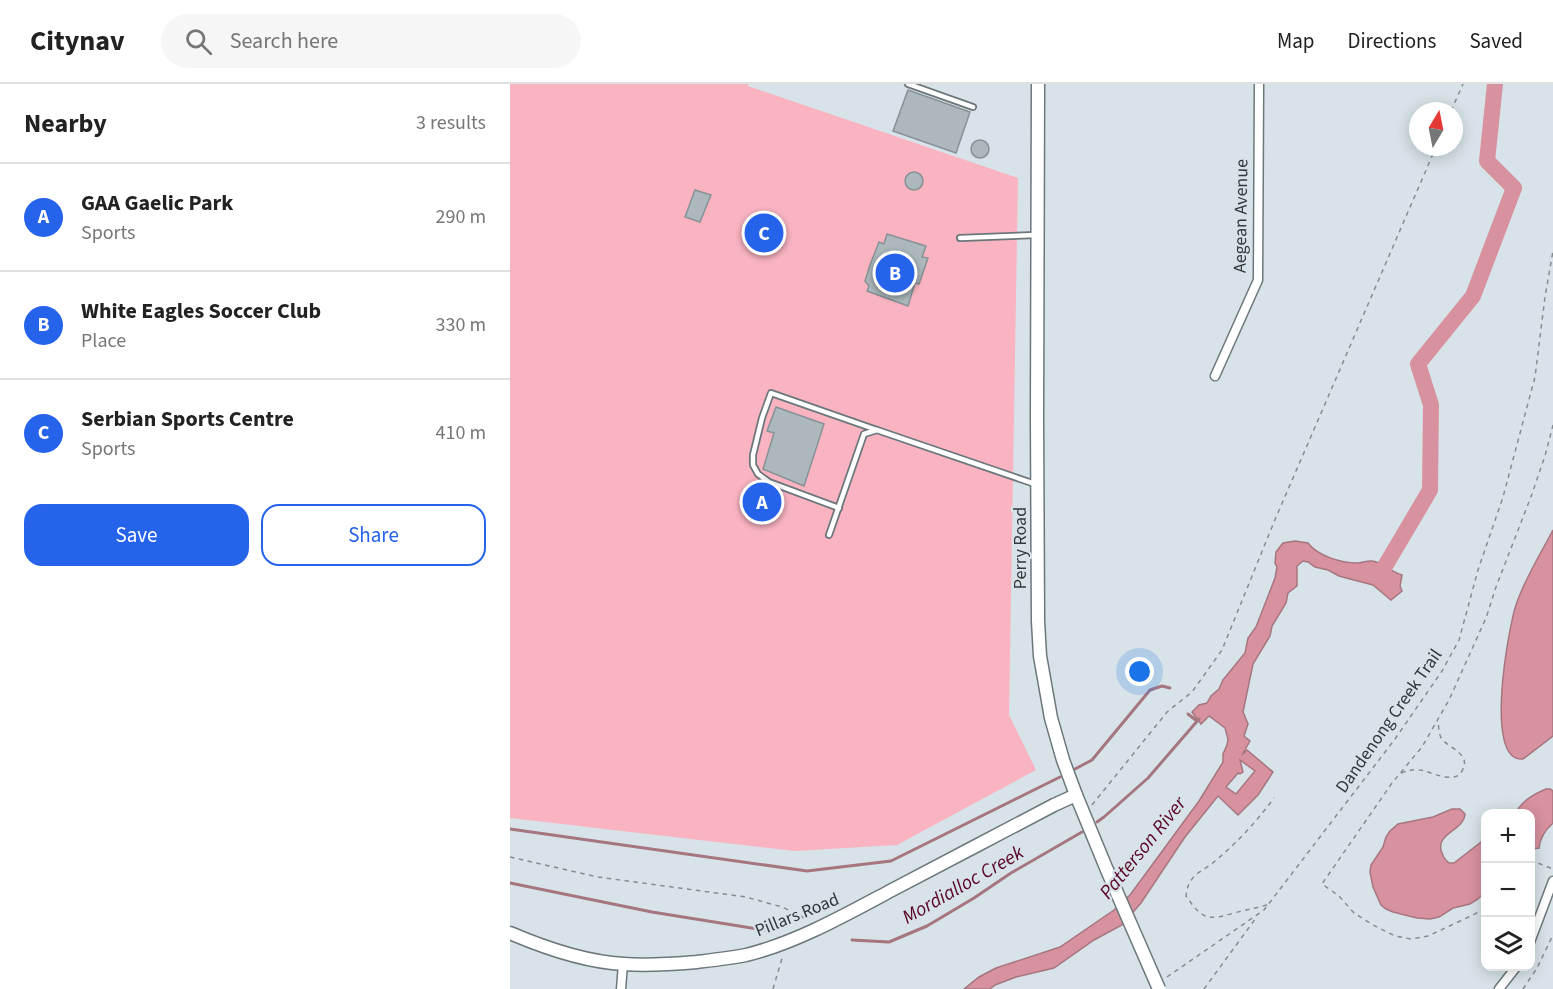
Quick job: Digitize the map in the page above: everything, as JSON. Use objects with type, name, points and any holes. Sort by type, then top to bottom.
[{"type":"main road","name":"Perry Road","points":[[1038,84],[1037,485],[1040,656],[1051,718],[1076,795],[1107,870],[1160,986]]},
{"type":"main road","name":"Pillars Road","points":[[510,933],[535,944],[575,955],[623,964],[674,964],[747,954],[817,929],[1076,795]]},
{"type":"street","name":"Aegean Avenue","points":[[1215,376],[1258,280],[1259,84]]},
{"type":"street","points":[[1535,929],[1553,881]]},
{"type":"street","points":[[621,989],[623,964]]},
{"type":"street","points":[[1499,989],[1513,971]]},
{"type":"lane","points":[[908,84],[973,107]]},
{"type":"lane","points":[[960,238],[1038,235]]},
{"type":"lane","points":[[839,508],[769,482],[758,474],[753,465],[753,454],[771,393],[1037,485]]},
{"type":"lane","points":[[829,536],[864,434],[877,430]]},
{"type":"path","points":[[1455,102],[1463,84]]},
{"type":"path","points":[[1084,815],[1167,712],[1192,692],[1222,650],[1274,522],[1432,156]]},
{"type":"path","name":"Dandenong Creek Trail","points":[[1160,986],[1264,910],[1395,739],[1442,671],[1459,640],[1478,570],[1503,496],[1535,377],[1553,250]]},
{"type":"path","points":[[1481,910],[1428,936],[1411,939],[1395,936],[1372,925],[1354,913],[1340,896],[1322,884],[1400,773],[1422,747],[1438,720],[1486,618],[1532,494],[1553,425]]},
{"type":"path","points":[[1400,773],[1418,769],[1450,778],[1457,777],[1462,771],[1464,760],[1461,754],[1442,739],[1438,720]]},
{"type":"path","points":[[1268,905],[1221,918],[1209,918],[1200,914],[1186,896],[1187,887],[1194,876],[1213,864],[1231,847],[1274,798]]},
{"type":"path","points":[[510,857],[597,877],[746,897],[782,907],[800,915],[817,929]]},
{"type":"path","points":[[1535,862],[1553,869]]},
{"type":"path","points":[[1204,989],[1258,914]]},
{"type":"path","points":[[1523,989],[1537,968],[1553,935]]},
{"type":"path","points":[[773,989],[786,941]]},
{"type":"shaded area","points":[[510,84],[748,84],[748,86],[1018,178],[1009,715],[1036,770],[897,845],[795,851],[510,818]]},
{"type":"shaded area","points":[[1553,530],[1553,736],[1523,759],[1511,754],[1504,740],[1501,718],[1505,664],[1516,605],[1528,576]]},
{"type":"shaded area","points":[[1295,541],[1308,543],[1318,552],[1344,562],[1374,561],[1402,575],[1400,586],[1402,591],[1391,600],[1373,585],[1339,576],[1308,562],[1303,561],[1297,566],[1297,586],[1288,593],[1286,603],[1272,626],[1270,636],[1253,664],[1243,712],[1248,724],[1244,736],[1250,741],[1242,755],[1247,750],[1273,772],[1258,795],[1238,815],[1218,796],[1185,837],[1141,903],[1122,925],[1094,940],[1054,968],[1016,977],[990,989],[964,989],[979,977],[996,968],[1060,947],[1114,910],[1130,895],[1199,801],[1223,762],[1228,739],[1225,728],[1209,716],[1201,724],[1192,712],[1199,705],[1207,703],[1245,653],[1248,638],[1256,627],[1275,578],[1276,552],[1283,543]],"holes":[[[1240,760],[1255,771],[1236,794],[1226,787],[1238,773],[1243,772]]]},
{"type":"shaded area","points":[[1546,789],[1553,791],[1553,823],[1543,834],[1539,848],[1535,849],[1535,809],[1518,809],[1533,796]]},
{"type":"shaded area","points":[[1452,809],[1460,809],[1465,814],[1460,824],[1443,839],[1441,850],[1449,863],[1454,863],[1481,842],[1481,896],[1470,904],[1453,908],[1439,917],[1430,919],[1417,918],[1386,909],[1381,905],[1373,887],[1371,865],[1383,847],[1386,837],[1398,824],[1433,817]]},
{"type":"building","points":[[908,90],[970,112],[956,153],[893,131]]},
{"type":"building","points":[[980,140],[988,145],[989,149],[984,157],[980,158],[972,153],[971,149],[976,141]]},
{"type":"building","points":[[910,172],[918,172],[923,177],[921,188],[910,190],[905,185],[905,177]]},
{"type":"building","points":[[695,190],[711,195],[700,222],[685,217]]},
{"type":"building","points":[[887,234],[926,246],[922,257],[928,258],[919,284],[915,283],[908,306],[867,291],[869,286],[865,281],[870,265],[879,242],[884,244]]},
{"type":"building","points":[[776,407],[824,424],[804,486],[763,469],[774,433],[767,431]]},
{"type":"waterway","points":[[1368,570],[1381,573],[1430,490],[1431,405],[1418,364],[1473,296],[1514,188],[1487,161],[1495,84]]},
{"type":"waterway","points":[[1075,769],[1092,760],[1150,690],[1162,686],[1170,688]]},
{"type":"waterway","points":[[1188,714],[1197,721]]},
{"type":"waterway","name":"Mordialloc Creek","points":[[1097,822],[1148,778],[1199,719]]},
{"type":"waterway","points":[[510,829],[807,871],[891,861],[1060,777]]},
{"type":"waterway","name":"Mordialloc Creek","points":[[852,940],[889,942],[927,926],[1082,832]]},
{"type":"waterway","name":"Mordialloc Creek","points":[[510,883],[652,912],[764,930]]},
{"type":"place","name":"Serbian Sports Centre","points":[[764,233]]},
{"type":"place","name":"White Eagles Soccer Club","points":[[895,273]]},
{"type":"place","name":"GAA Gaelic Park","points":[[762,502]]},
{"type":"water label","name":"Patterson River","points":[[1143,848]]}]
